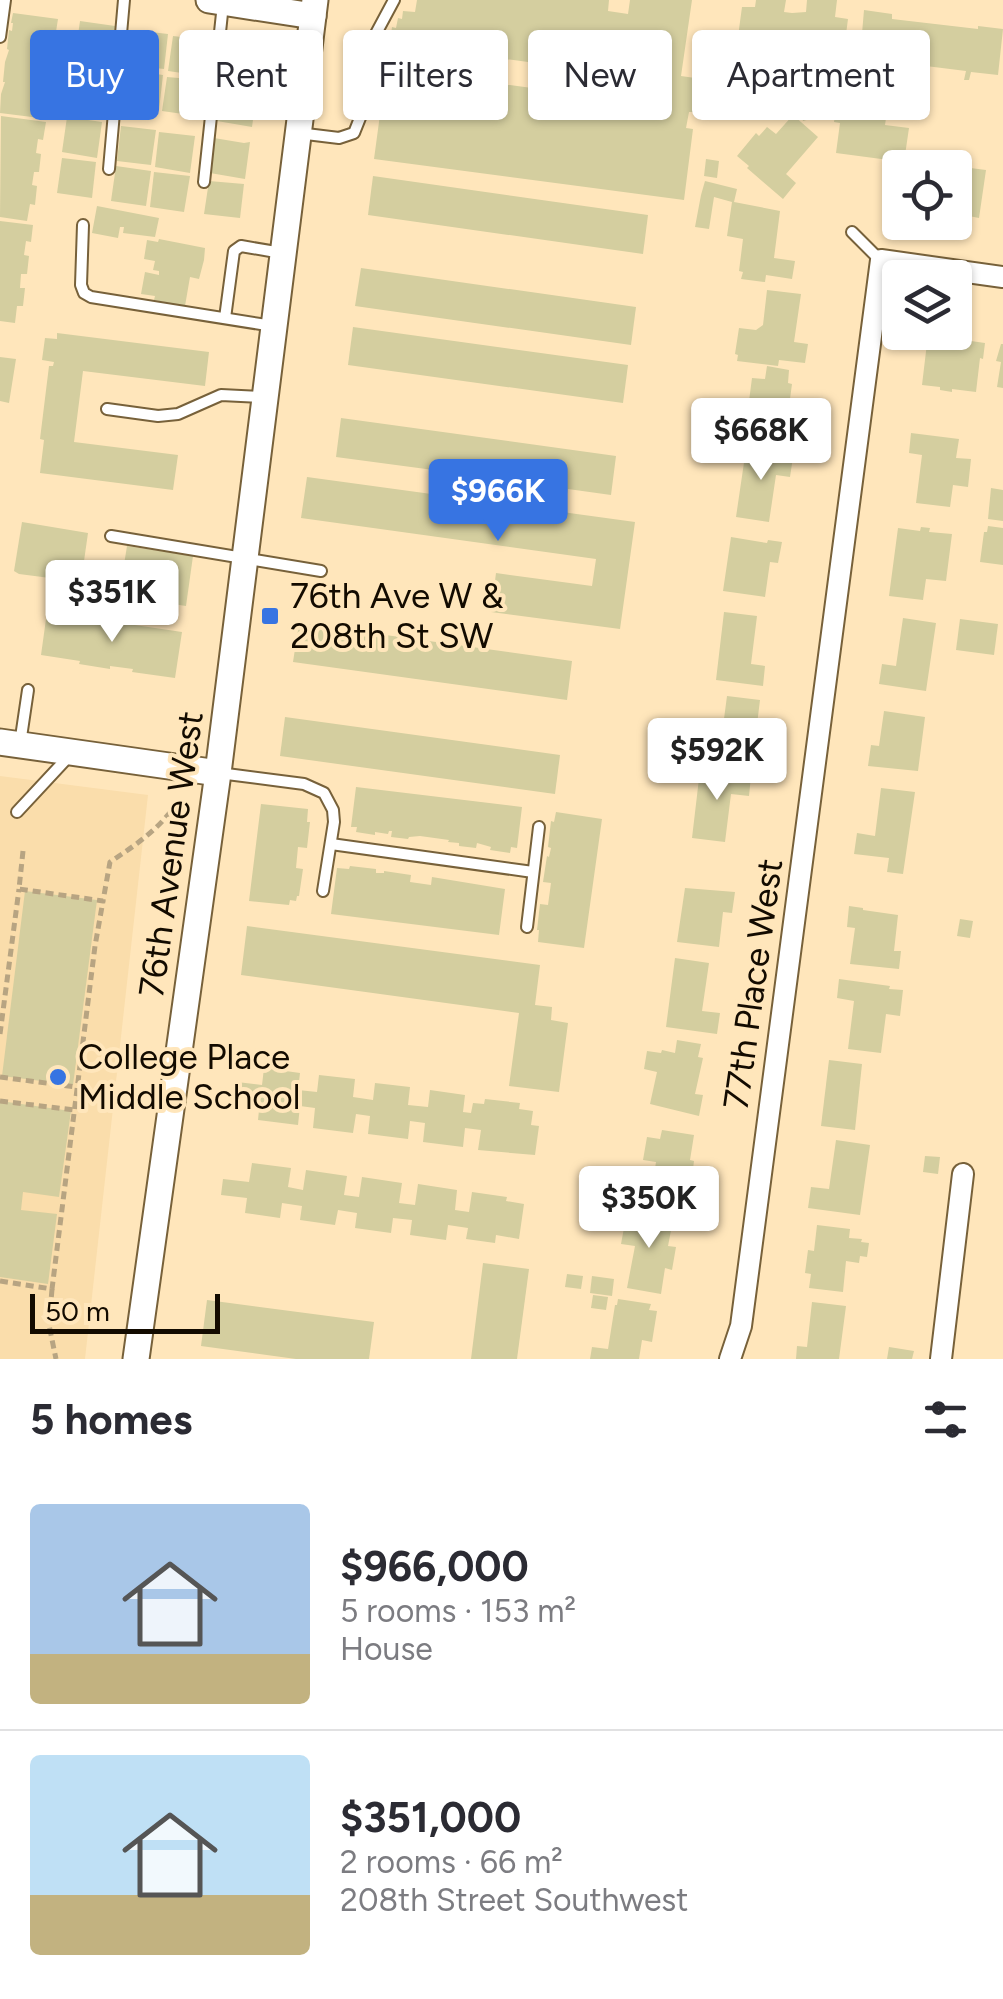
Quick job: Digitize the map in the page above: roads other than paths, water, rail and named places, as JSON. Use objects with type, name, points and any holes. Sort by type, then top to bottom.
[{"type":"street","points":[[216,1],[314,8]]},
{"type":"street","name":"76th Avenue West","points":[[136,1359],[218,773],[314,8]]},
{"type":"street","points":[[881,260],[1003,276]]},
{"type":"street","name":"77th Place West","points":[[730,1359],[743,1306],[881,260]]},
{"type":"street","points":[[10,744],[218,773]]},
{"type":"street","points":[[940,1359],[963,1174]]},
{"type":"lane","points":[[0,38],[4,0]]},
{"type":"lane","points":[[109,169],[124,0]]},
{"type":"lane","points":[[298,133],[340,138],[354,133],[360,118],[372,41],[394,0]]},
{"type":"lane","points":[[204,182],[216,1]]},
{"type":"lane","points":[[83,226],[81,285],[91,297],[274,326]]},
{"type":"lane","points":[[852,232],[881,260]]},
{"type":"lane","points":[[225,318],[234,250],[241,246],[282,253]]},
{"type":"lane","points":[[107,409],[158,416],[178,414],[221,395],[264,397]]},
{"type":"lane","points":[[111,536],[321,570]]},
{"type":"lane","points":[[10,744],[28,690]]},
{"type":"lane","points":[[17,812],[73,752]]},
{"type":"lane","points":[[218,773],[304,784],[324,793],[334,822],[323,891]]},
{"type":"lane","points":[[527,927],[539,827]]},
{"type":"lane","points":[[331,844],[532,872]]},
{"type":"place","name":"76th Ave W & 208th St SW","points":[[270,616]]},
{"type":"place","name":"College Place Middle School","points":[[58,1077]]}]
